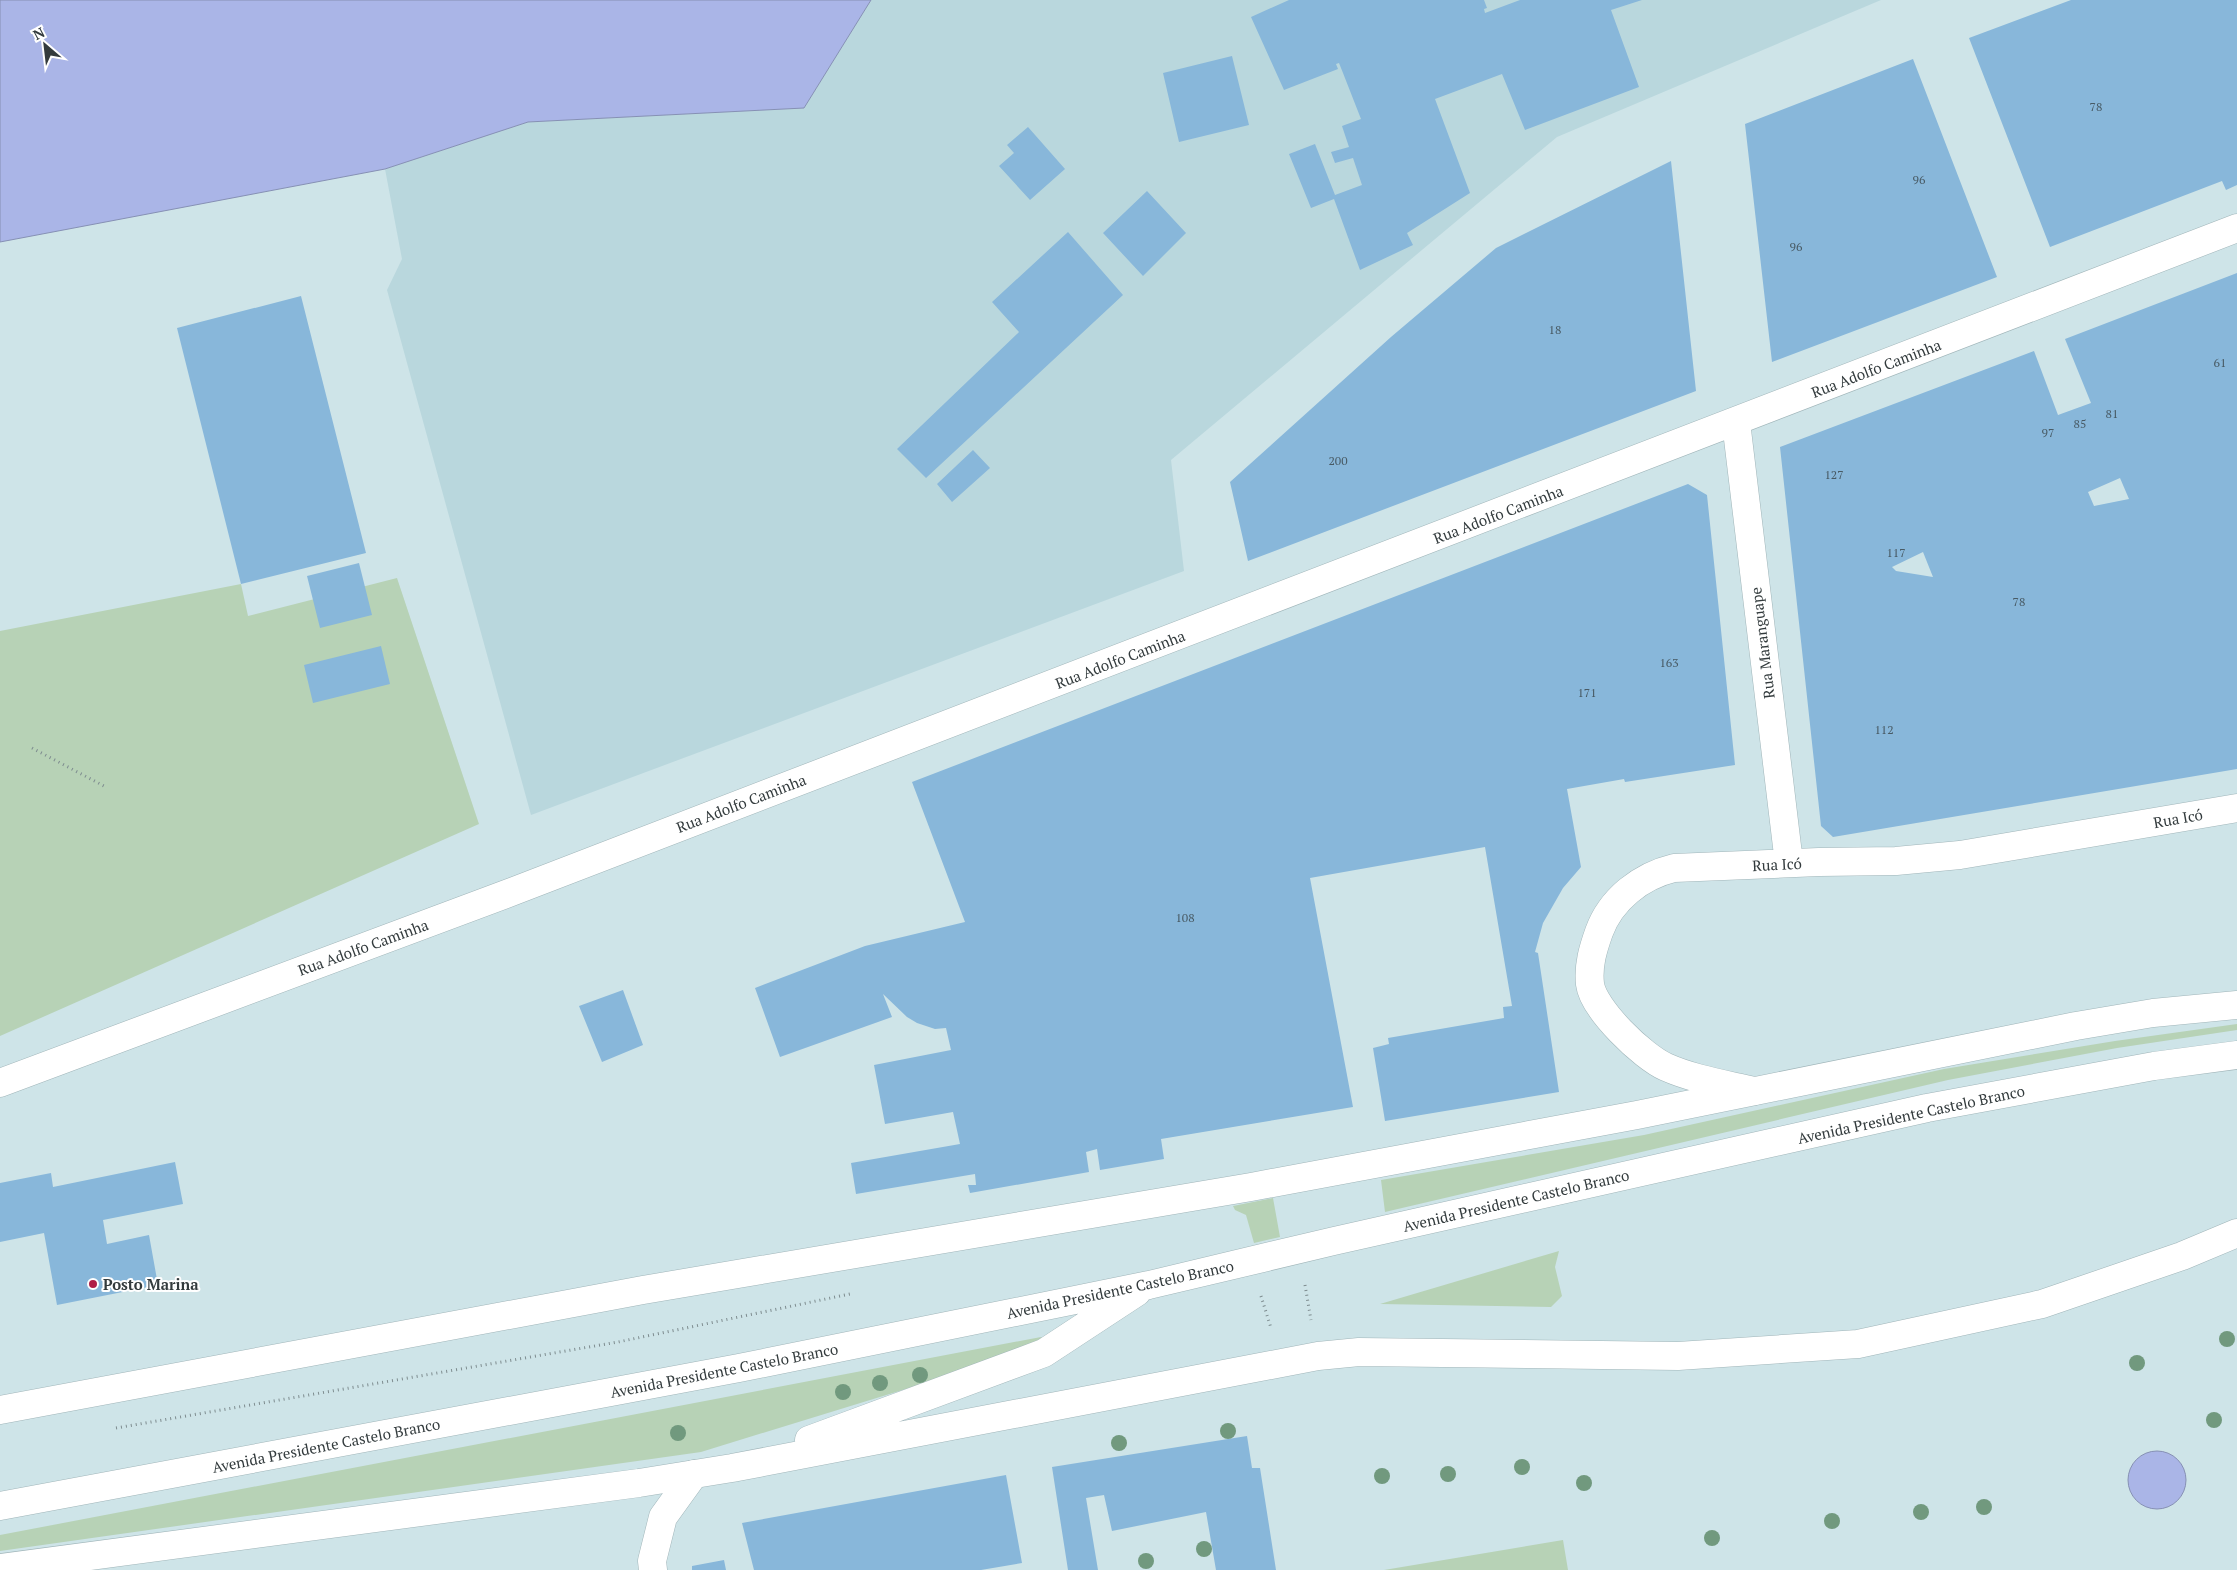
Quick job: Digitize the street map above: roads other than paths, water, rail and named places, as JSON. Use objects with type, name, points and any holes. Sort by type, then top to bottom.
[{"type":"main road","name":"Rua Adolfo Caminha","points":[[0,1083],[514,891],[2237,228]]},
{"type":"main road","name":"Rua Maranguape","points":[[1736,422],[1788,863]]},
{"type":"main road","name":"Rua Icó","points":[[1754,1091],[1700,1079],[1664,1066],[1640,1048],[1606,1014],[1591,986],[1590,966],[1603,920],[1629,889],[1655,873],[1674,868],[1896,860],[1960,855],[2237,808]]},
{"type":"main road","points":[[0,1410],[643,1290],[1251,1187],[1754,1091],[2076,1026],[2153,1013],[2237,1005]]},
{"type":"main road","name":"Avenida Presidente Castelo Branco","points":[[0,1506],[739,1368],[1149,1284],[1927,1108],[2154,1066],[2237,1055]]},
{"type":"main road","points":[[0,1568],[629,1484],[732,1468],[1318,1356],[1358,1352],[1678,1356],[1858,1344],[2042,1304],[2182,1256],[2237,1234]]},
{"type":"main road","points":[[732,1468],[1044,1353],[1149,1284]]},
{"type":"main road","points":[[653,1570],[652,1561],[663,1517],[694,1474]]},
{"type":"water","points":[[0,0],[871,0],[804,108],[528,122],[385,169],[0,242]]},
{"type":"water","points":[[2157,1451],[2168,1453],[2178,1459],[2184,1469],[2186,1480],[2184,1491],[2178,1501],[2168,1507],[2157,1509],[2146,1507],[2136,1501],[2130,1491],[2128,1480],[2130,1469],[2136,1459],[2146,1453]]},
{"type":"place","name":"Posto Marina","points":[[93,1284]]}]
